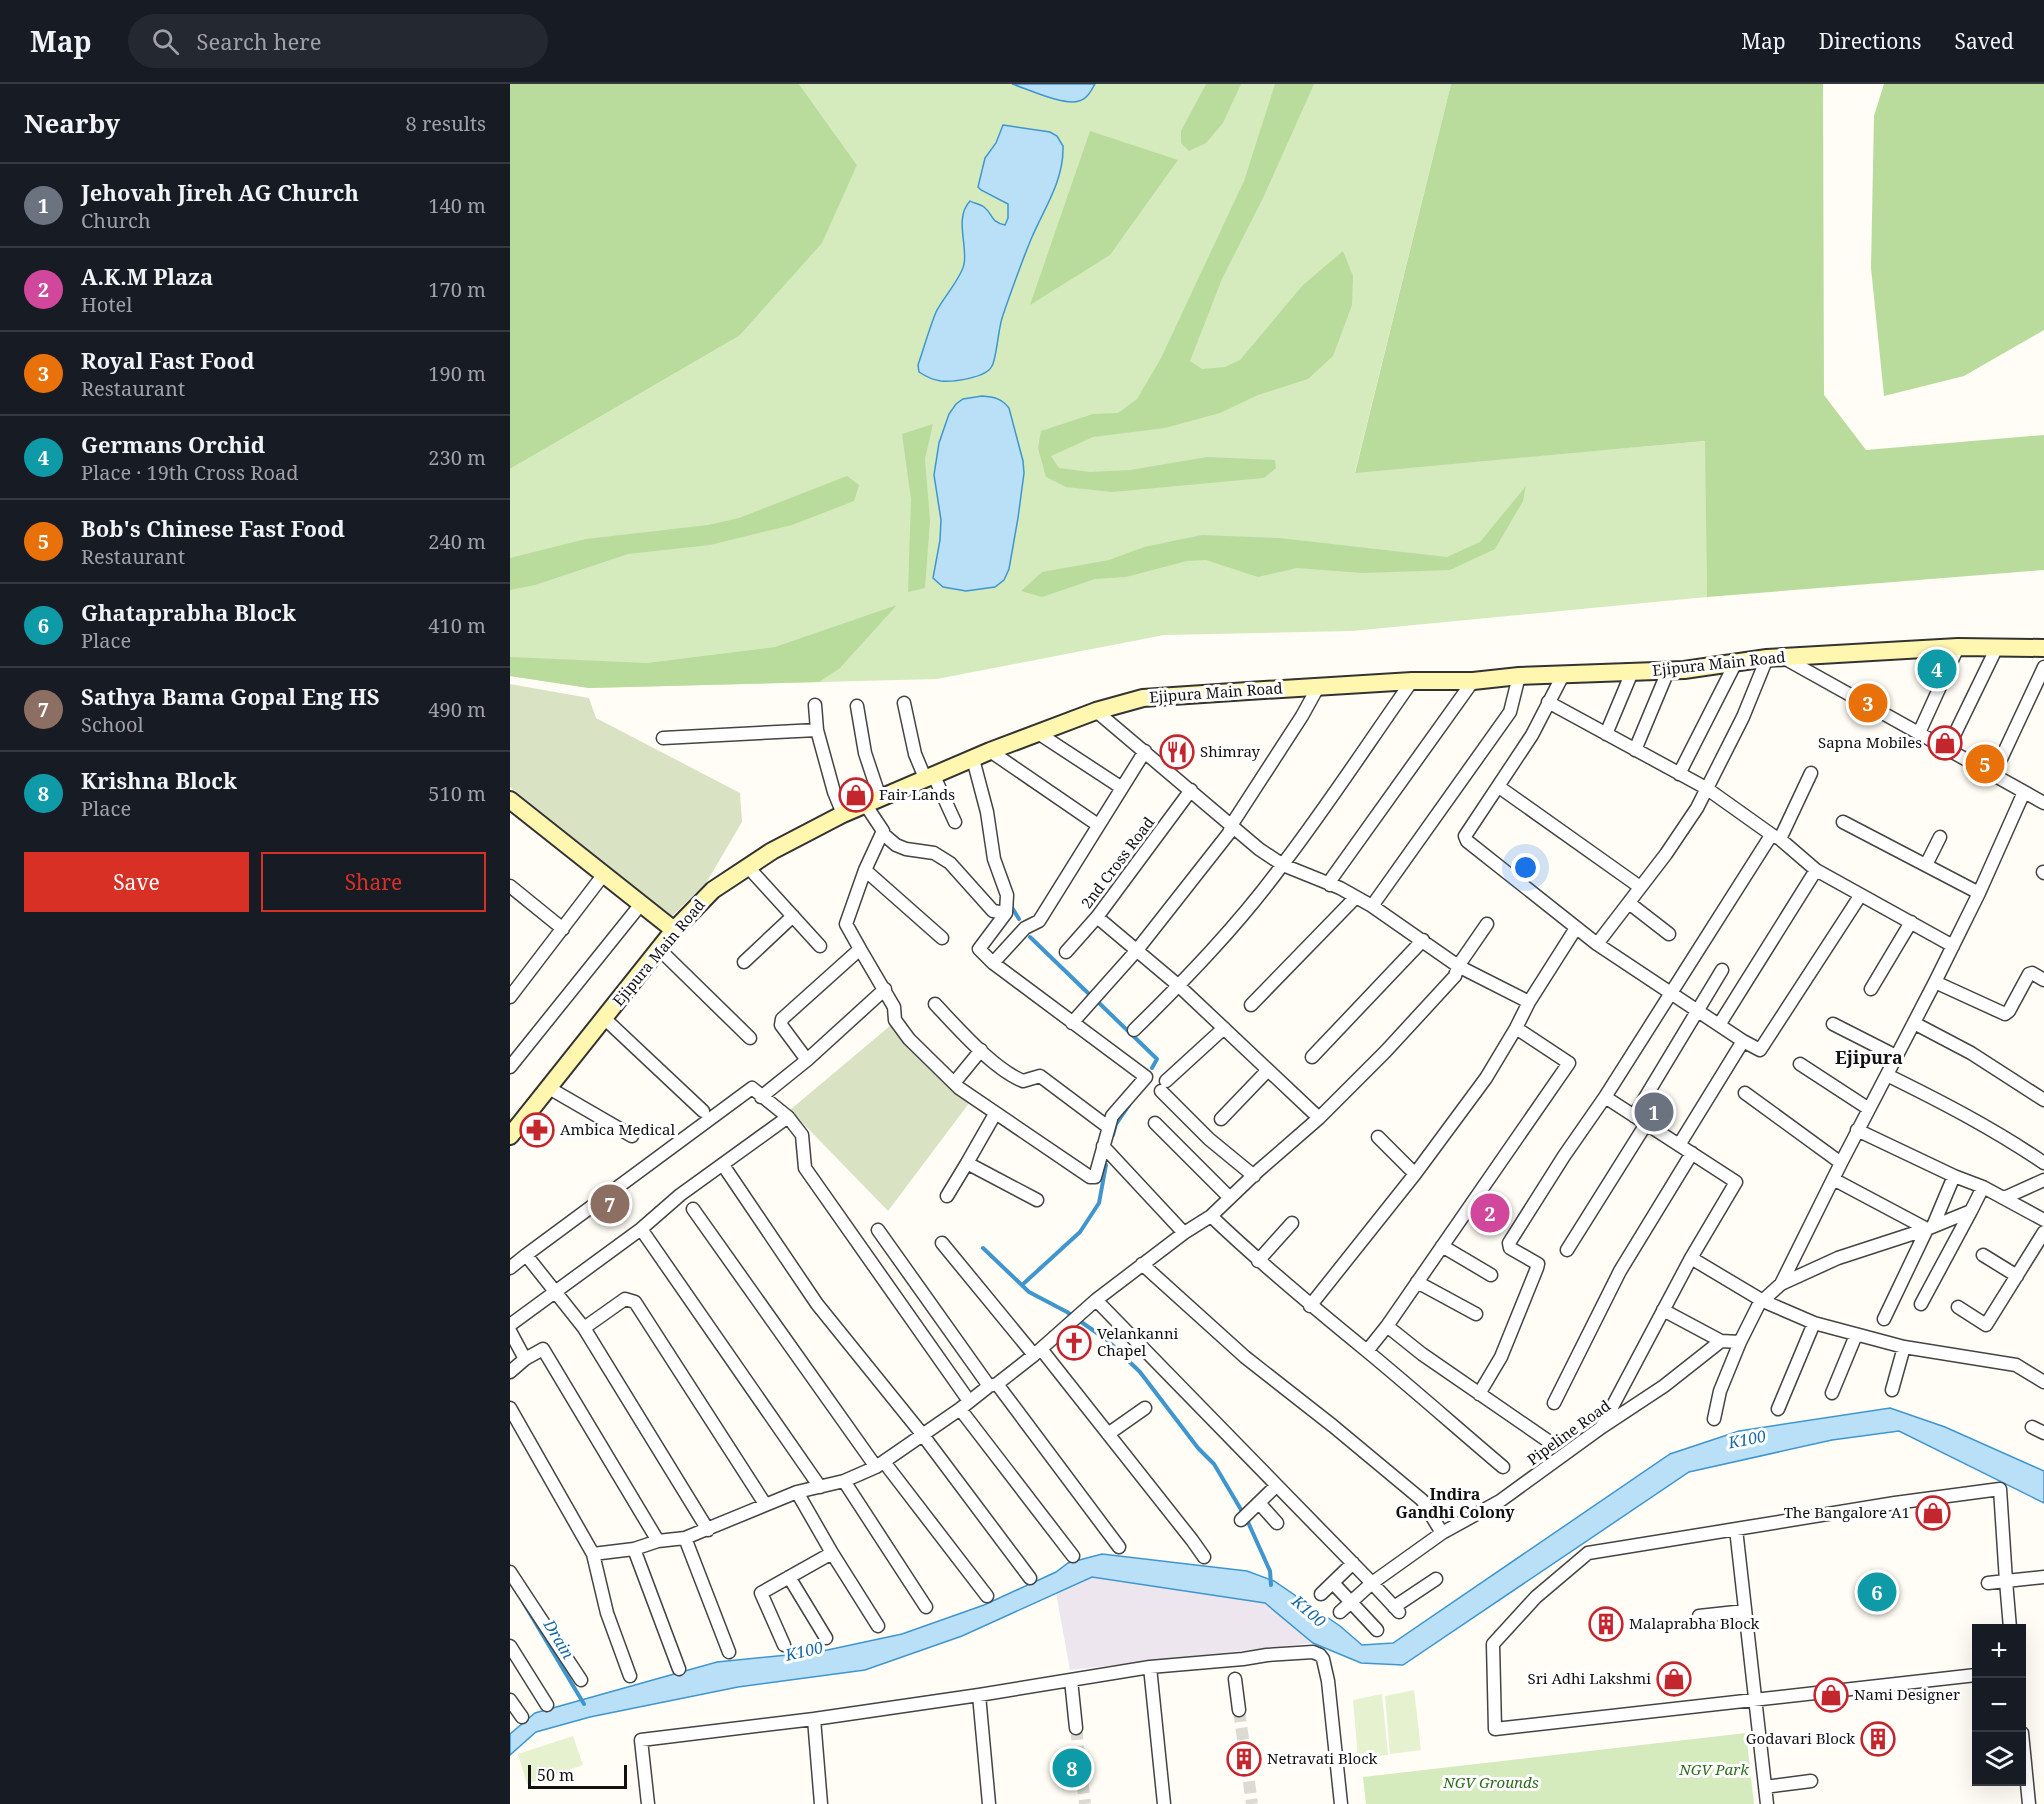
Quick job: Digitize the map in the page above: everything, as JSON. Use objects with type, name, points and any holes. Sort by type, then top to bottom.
[{"type":"street","name":"Ejipura Main Road","points":[[510,1136],[674,930],[713,890],[772,851],[843,814],[990,752],[1096,711],[1143,698],[1412,681],[1473,681],[1519,676],[1668,671],[1775,658],[1958,647],[2044,648]]},
{"type":"street","points":[[1918,733],[1958,647]]},
{"type":"street","points":[[1947,750],[1997,647]]},
{"type":"street","points":[[1597,944],[1686,825],[1775,658],[1918,733],[2044,803]]},
{"type":"street","points":[[1679,774],[1735,664]]},
{"type":"street","points":[[1993,776],[2044,668]]},
{"type":"street","points":[[1635,750],[1668,671]]},
{"type":"street","points":[[1605,734],[1632,672]]},
{"type":"street","points":[[1563,675],[1532,735],[1465,836],[1467,841],[1597,944],[1758,1050],[1762,1048],[1860,896]]},
{"type":"street","points":[[1372,906],[1510,712],[1519,676]]},
{"type":"street","points":[[1134,1030],[1179,986],[1283,865],[1412,681]]},
{"type":"street","points":[[1330,885],[1339,868],[1473,681]]},
{"type":"street","points":[[1072,1023],[1137,950],[1229,833],[1232,824],[1302,716],[1317,687]]},
{"type":"street","points":[[1548,702],[1706,788],[1776,837],[1816,870],[1953,946]]},
{"type":"street","points":[[904,703],[915,754],[955,822]]},
{"type":"street","points":[[815,705],[817,730],[834,792],[843,814]]},
{"type":"street","points":[[857,706],[872,801],[883,828],[846,924],[885,989],[894,1007],[896,1020],[909,1039],[954,1083],[995,1114],[1090,1178],[1095,1177],[1112,1116],[1224,1028]]},
{"type":"street","points":[[1096,711],[1259,849],[1283,865],[1372,906],[1458,966],[1529,1002]]},
{"type":"street","points":[[663,738],[817,730]]},
{"type":"street","points":[[1038,733],[1122,788]]},
{"type":"street","points":[[993,963],[1025,928],[1039,921],[1145,751]]},
{"type":"street","points":[[990,752],[1098,825]]},
{"type":"street","points":[[973,759],[987,812],[994,859],[1007,895],[1006,913],[979,947],[993,963],[1156,1083],[1209,1139],[1254,1176]]},
{"type":"street","points":[[1479,1394],[1501,1358],[1538,1264],[1510,1248],[1509,1243],[1671,992],[1776,837],[1811,773]]},
{"type":"street","points":[[1499,787],[1640,887]]},
{"type":"street","name":"2nd Cross Road","points":[[1066,952],[1097,917],[1191,790]]},
{"type":"street","points":[[1781,1284],[1857,1130],[1953,946],[2024,792]]},
{"type":"street","points":[[510,800],[674,930]]},
{"type":"street","points":[[1843,822],[1979,893]]},
{"type":"street","points":[[882,833],[896,845],[906,849],[934,853],[950,863],[993,911],[1006,913]]},
{"type":"street","points":[[1926,865],[1940,837]]},
{"type":"street","points":[[748,867],[820,946]]},
{"type":"street","points":[[865,870],[942,938]]},
{"type":"street","points":[[1719,1025],[1816,870]]},
{"type":"street","points":[[510,997],[603,874]]},
{"type":"street","points":[[510,886],[562,929]]},
{"type":"street","points":[[1251,1005],[1356,897]]},
{"type":"street","points":[[1629,903],[1669,934]]},
{"type":"street","points":[[510,1067],[641,904]]},
{"type":"street","points":[[744,962],[793,916]]},
{"type":"street","points":[[1097,917],[1179,986],[1319,1118]]},
{"type":"street","points":[[1871,989],[1911,922]]},
{"type":"street","points":[[593,1554],[634,1549],[685,1538],[796,1492],[844,1481],[880,1464],[965,1405],[1038,1352],[1096,1300],[1142,1264],[1211,1216],[1319,1118],[1386,1051],[1455,976],[1458,966],[1487,924]]},
{"type":"street","points":[[1310,1306],[1415,1174],[1486,1078],[1529,1002],[1576,928]]},
{"type":"street","points":[[1312,1057],[1423,940]]},
{"type":"street","points":[[659,949],[750,1038]]},
{"type":"street","points":[[807,1060],[781,1021],[860,949]]},
{"type":"street","points":[[1634,1116],[1722,970]]},
{"type":"street","points":[[1935,982],[2005,1014],[2009,1011],[2029,974],[2032,973],[2044,980]]},
{"type":"street","points":[[761,1097],[807,1060],[885,989]]},
{"type":"street","points":[[934,1004],[981,1050],[1014,1077],[1023,1081],[1040,1076],[1108,1127]]},
{"type":"street","points":[[604,1018],[704,1111]]},
{"type":"street","points":[[1914,1023],[1971,1053],[2044,1100]]},
{"type":"street","points":[[1833,1024],[1896,1056]]},
{"type":"street","points":[[1367,1351],[1418,1282],[1569,1063],[1516,1028]]},
{"type":"street","points":[[1679,1145],[1743,1041]]},
{"type":"street","points":[[954,1083],[981,1050]]},
{"type":"street","points":[[1800,1064],[1869,1109]]},
{"type":"street","points":[[1221,1119],[1268,1070]]},
{"type":"street","points":[[1887,1075],[1953,1107],[2006,1137],[2044,1163]]},
{"type":"street","points":[[549,1088],[632,1136]]},
{"type":"street","points":[[510,1268],[752,1088],[788,1116],[801,1136],[805,1167],[965,1405],[1073,1556]]},
{"type":"street","points":[[1745,1093],[1841,1163]]},
{"type":"street","points":[[1602,1427],[1691,1258],[1736,1182],[1605,1097]]},
{"type":"street","points":[[947,1196],[995,1114]]},
{"type":"street","points":[[510,1324],[556,1293],[641,1229],[680,1195],[788,1116]]},
{"type":"street","points":[[1155,1123],[1230,1198]]},
{"type":"street","points":[[1567,1250],[1646,1124]]},
{"type":"street","points":[[1857,1130],[1954,1176],[1983,1187],[2044,1220]]},
{"type":"street","points":[[1378,1137],[1415,1174]]},
{"type":"street","points":[[1103,1146],[1184,1233]]},
{"type":"street","points":[[1554,1402],[1620,1271],[1692,1153]]},
{"type":"street","points":[[967,1163],[1037,1200]]},
{"type":"street","points":[[723,1165],[817,1304],[922,1434],[1030,1578]]},
{"type":"street","points":[[1884,1319],[1954,1176]]},
{"type":"street","points":[[1833,1179],[1930,1227]]},
{"type":"street","points":[[2004,1198],[2044,1180]]},
{"type":"street","points":[[1921,1304],[1983,1187]]},
{"type":"street","points":[[693,1209],[880,1464],[987,1596]]},
{"type":"street","points":[[1714,1419],[1720,1391],[1740,1342],[1759,1304],[1781,1284],[1838,1258],[1971,1211]]},
{"type":"street","points":[[1211,1216],[1310,1306],[1367,1351],[1503,1467]]},
{"type":"street","points":[[1258,1261],[1292,1223]]},
{"type":"street","points":[[641,1229],[820,1487]]},
{"type":"street","points":[[878,1230],[993,1385],[1119,1547]]},
{"type":"street","points":[[1958,1307],[1986,1325],[2044,1232]]},
{"type":"street","points":[[942,1243],[1108,1434],[1204,1557]]},
{"type":"street","points":[[1442,1246],[1491,1275]]},
{"type":"street","points":[[526,1255],[584,1328],[708,1530]]},
{"type":"street","points":[[1983,1255],[2017,1276]]},
{"type":"street","points":[[1691,1258],[1763,1301],[1814,1323],[1904,1347],[2016,1365],[2044,1382]]},
{"type":"street","points":[[1142,1264],[1245,1357],[1422,1500],[1442,1533]]},
{"type":"street","points":[[1418,1282],[1476,1314]]},
{"type":"street","points":[[584,1328],[625,1299],[635,1302],[765,1504]]},
{"type":"street","points":[[1096,1300],[1396,1610],[1436,1580]]},
{"type":"street","points":[[1663,1310],[1721,1341],[1740,1342]]},
{"type":"street","points":[[1778,1408],[1814,1323]]},
{"type":"street","points":[[1387,1326],[1479,1394],[1551,1443]]},
{"type":"street","points":[[510,1330],[525,1359]]},
{"type":"street","points":[[1832,1394],[1856,1335]]},
{"type":"street","name":"Pipeline Road","points":[[1340,1612],[1372,1583],[1442,1533],[1500,1501],[1602,1427],[1664,1386],[1721,1341]]},
{"type":"street","points":[[1892,1390],[1904,1347]]},
{"type":"street","points":[[510,1372],[525,1359],[543,1349],[658,1542]]},
{"type":"street","points":[[510,1408],[593,1554],[607,1612],[630,1676]]},
{"type":"street","points":[[1108,1434],[1145,1408]]},
{"type":"street","points":[[2032,1427],[2044,1433]]},
{"type":"street","points":[[844,1481],[926,1607]]},
{"type":"street","points":[[1241,1520],[1276,1486]]},
{"type":"street","points":[[1972,1676],[1495,1729],[1494,1644],[1536,1598],[1588,1553],[1895,1503],[2000,1489],[2010,1624]]},
{"type":"street","points":[[796,1492],[878,1626]]},
{"type":"street","points":[[1260,1504],[1277,1523]]},
{"type":"street","points":[[1736,1528],[1767,1804]]},
{"type":"street","points":[[685,1538],[729,1652]]},
{"type":"street","points":[[634,1549],[679,1669]]},
{"type":"street","points":[[784,1645],[761,1593],[832,1553]]},
{"type":"street","points":[[1321,1594],[1353,1563]]},
{"type":"street","points":[[510,1572],[581,1680]]},
{"type":"street","points":[[789,1577],[825,1638]]},
{"type":"street","points":[[1988,1583],[2044,1577]]},
{"type":"street","points":[[1333,1582],[1377,1630]]},
{"type":"street","points":[[1699,1616],[1745,1611]]},
{"type":"street","points":[[510,1646],[547,1705]]},
{"type":"street","points":[[648,1804],[641,1740],[814,1719],[1150,1667],[1313,1652],[1320,1654],[1328,1681],[1341,1804]]},
{"type":"street","points":[[1150,1667],[1164,1804]]},
{"type":"street","points":[[1235,1679],[1239,1710]]},
{"type":"street","points":[[1071,1680],[1076,1728]]},
{"type":"street","points":[[978,1695],[989,1804]]},
{"type":"street","points":[[510,1700],[522,1718]]},
{"type":"street","points":[[814,1719],[821,1804]]},
{"type":"street","points":[[2026,1774],[2029,1804]]},
{"type":"street","points":[[1765,1787],[1811,1781]]},
{"type":"shaded area","points":[[1092,1577],[1265,1603],[1313,1643],[1070,1670],[1056,1593]]},
{"type":"green space","points":[[510,84],[799,84],[857,165],[822,243],[739,336],[510,469]]},
{"type":"green space","points":[[799,84],[1451,84],[1355,472],[1706,441],[1707,597],[1352,631],[1164,635],[937,679],[589,688],[510,676],[510,469],[739,336],[857,165]]},
{"type":"green space","points":[[1206,84],[1241,84],[1223,123],[1206,143],[1189,151],[1181,143],[1181,131]]},
{"type":"green space","points":[[1275,84],[1314,84],[1264,196],[1222,279],[1190,361],[1202,369],[1225,367],[1240,360],[1303,285],[1343,251],[1353,276],[1352,305],[1333,356],[1308,379],[1258,395],[1220,413],[1165,428],[1093,437],[1051,456],[1059,468],[1090,472],[1130,470],[1207,457],[1275,460],[1276,468],[1264,478],[1112,492],[1066,487],[1046,477],[1038,448],[1041,431],[1093,414],[1118,413],[1137,399],[1161,358],[1244,181]]},
{"type":"green space","points":[[1451,84],[1823,84],[1824,395],[1866,450],[2044,435],[2044,570],[1707,597],[1705,441],[1355,473]]},
{"type":"green space","points":[[1884,84],[2044,84],[2044,330],[1964,376],[1884,396],[1871,268],[1874,116]]},
{"type":"green space","points":[[1090,131],[1178,160],[1110,255],[1030,305]]},
{"type":"green space","points":[[933,424],[925,459],[930,521],[925,588],[908,592],[911,499],[902,434]]},
{"type":"green space","points":[[847,476],[859,485],[854,501],[792,525],[710,545],[628,554],[535,585],[510,590],[510,558],[586,539],[708,525],[739,518]]},
{"type":"green space","points":[[1526,486],[1523,501],[1495,549],[1450,570],[1362,573],[1297,568],[1258,577],[1206,560],[1187,561],[1126,577],[1095,579],[1042,597],[1021,591],[1042,572],[1109,560],[1144,547],[1202,535],[1279,538],[1447,557],[1480,542]]},
{"type":"green space","points":[[897,605],[840,668],[819,682],[589,688],[510,676],[510,657],[647,663],[775,647]]},
{"type":"green space","points":[[510,684],[589,698],[596,718],[740,793],[742,822],[706,883],[672,916],[510,787]]},
{"type":"green space","points":[[891,1025],[970,1102],[888,1211],[790,1110]]},
{"type":"green space","points":[[1414,1690],[1421,1750],[1390,1754],[1385,1696]]},
{"type":"green space","points":[[1382,1694],[1388,1755],[1358,1758],[1353,1700]]},
{"type":"green space","name":"NGV Park","points":[[1746,1733],[1754,1804],[1366,1804],[1363,1777]]},
{"type":"green space","points":[[573,1736],[583,1765],[527,1784],[518,1754]]},
{"type":"water","points":[[1012,84],[1095,84],[1084,98],[1072,102],[1055,99]]},
{"type":"water","points":[[1003,125],[1050,132],[1057,136],[1063,146],[1057,182],[1028,247],[1001,321],[992,366],[983,374],[961,380],[935,380],[919,372],[918,365],[936,312],[963,269],[965,257],[962,224],[965,208],[970,201],[984,207],[1000,224],[1005,225],[1008,218],[1008,204],[978,187],[985,158],[996,143]]},
{"type":"water","points":[[982,396],[997,399],[1009,408],[1024,473],[1009,569],[1004,580],[995,587],[966,591],[943,587],[933,578],[941,520],[934,475],[939,443],[949,414],[963,399]]},
{"type":"water","name":"K100","points":[[1890,1408],[1945,1427],[2044,1471],[2044,1503],[1899,1431],[1832,1440],[1689,1472],[1403,1665],[1361,1663],[1313,1643],[1265,1603],[1092,1577],[962,1636],[865,1670],[738,1687],[590,1717],[536,1732],[510,1755],[510,1734],[535,1713],[717,1662],[818,1652],[902,1634],[984,1605],[1056,1572],[1068,1563],[1102,1554],[1247,1571],[1274,1581],[1340,1626],[1362,1645],[1393,1643],[1670,1454],[1739,1431]]},
{"type":"waterway","points":[[1011,906],[1019,919]]},
{"type":"waterway","points":[[1030,937],[1089,994]]},
{"type":"waterway","points":[[1098,1002],[1157,1059],[1152,1068]]},
{"type":"waterway","points":[[1113,1135],[1116,1124],[1129,1105]]},
{"type":"waterway","points":[[1022,1285],[1080,1232],[1099,1203],[1106,1165]]},
{"type":"waterway","points":[[983,1248],[1029,1292],[1067,1312],[1107,1340],[1140,1372],[1198,1448],[1214,1464],[1243,1513]]},
{"type":"waterway","points":[[1247,1520],[1270,1571],[1271,1585]]},
{"type":"waterway","name":"Drain","points":[[523,1602],[584,1704]]},
{"type":"tunnel","points":[[1239,1710],[1252,1804]]},
{"type":"tunnel","points":[[1076,1728],[1085,1804]]},
{"type":"place","name":"Germans Orchid","points":[[1937,669]]},
{"type":"place","name":"Royal Fast Food","points":[[1868,703]]},
{"type":"place","name":"Sapna Mobiles","points":[[1945,743]]},
{"type":"place","name":"Shimray","points":[[1177,752]]},
{"type":"place","name":"Bob's Chinese Fast Food","points":[[1985,764]]},
{"type":"place","name":"Fair Lands","points":[[856,795]]},
{"type":"place","name":"Jehovah Jireh AG Church","points":[[1654,1112]]},
{"type":"place","name":"Ambica Medical","points":[[537,1130]]},
{"type":"place","name":"Sathya Bama Gopal Eng HS","points":[[610,1204]]},
{"type":"place","name":"A.K.M Plaza","points":[[1490,1213]]},
{"type":"place","name":"Velankanni Chapel","points":[[1074,1343]]},
{"type":"place","name":"The Bangalore A1","points":[[1933,1513]]},
{"type":"place","name":"Ghataprabha Block","points":[[1877,1592]]},
{"type":"place","name":"Malaprabha Block","points":[[1606,1624]]},
{"type":"place","name":"Sri Adhi Lakshmi","points":[[1674,1679]]},
{"type":"place","name":"Nami Designer","points":[[1831,1695]]},
{"type":"place","name":"Godavari Block","points":[[1878,1739]]},
{"type":"place","name":"Netravati Block","points":[[1244,1759]]},
{"type":"place","name":"Krishna Block","points":[[1072,1768]]},
{"type":"district","name":"Ejipura","points":[[1869,1058]]},
{"type":"district","name":"Indira Gandhi Colony","points":[[1455,1503]]},
{"type":"park label","name":"NGV Grounds","points":[[1491,1783]]}]
